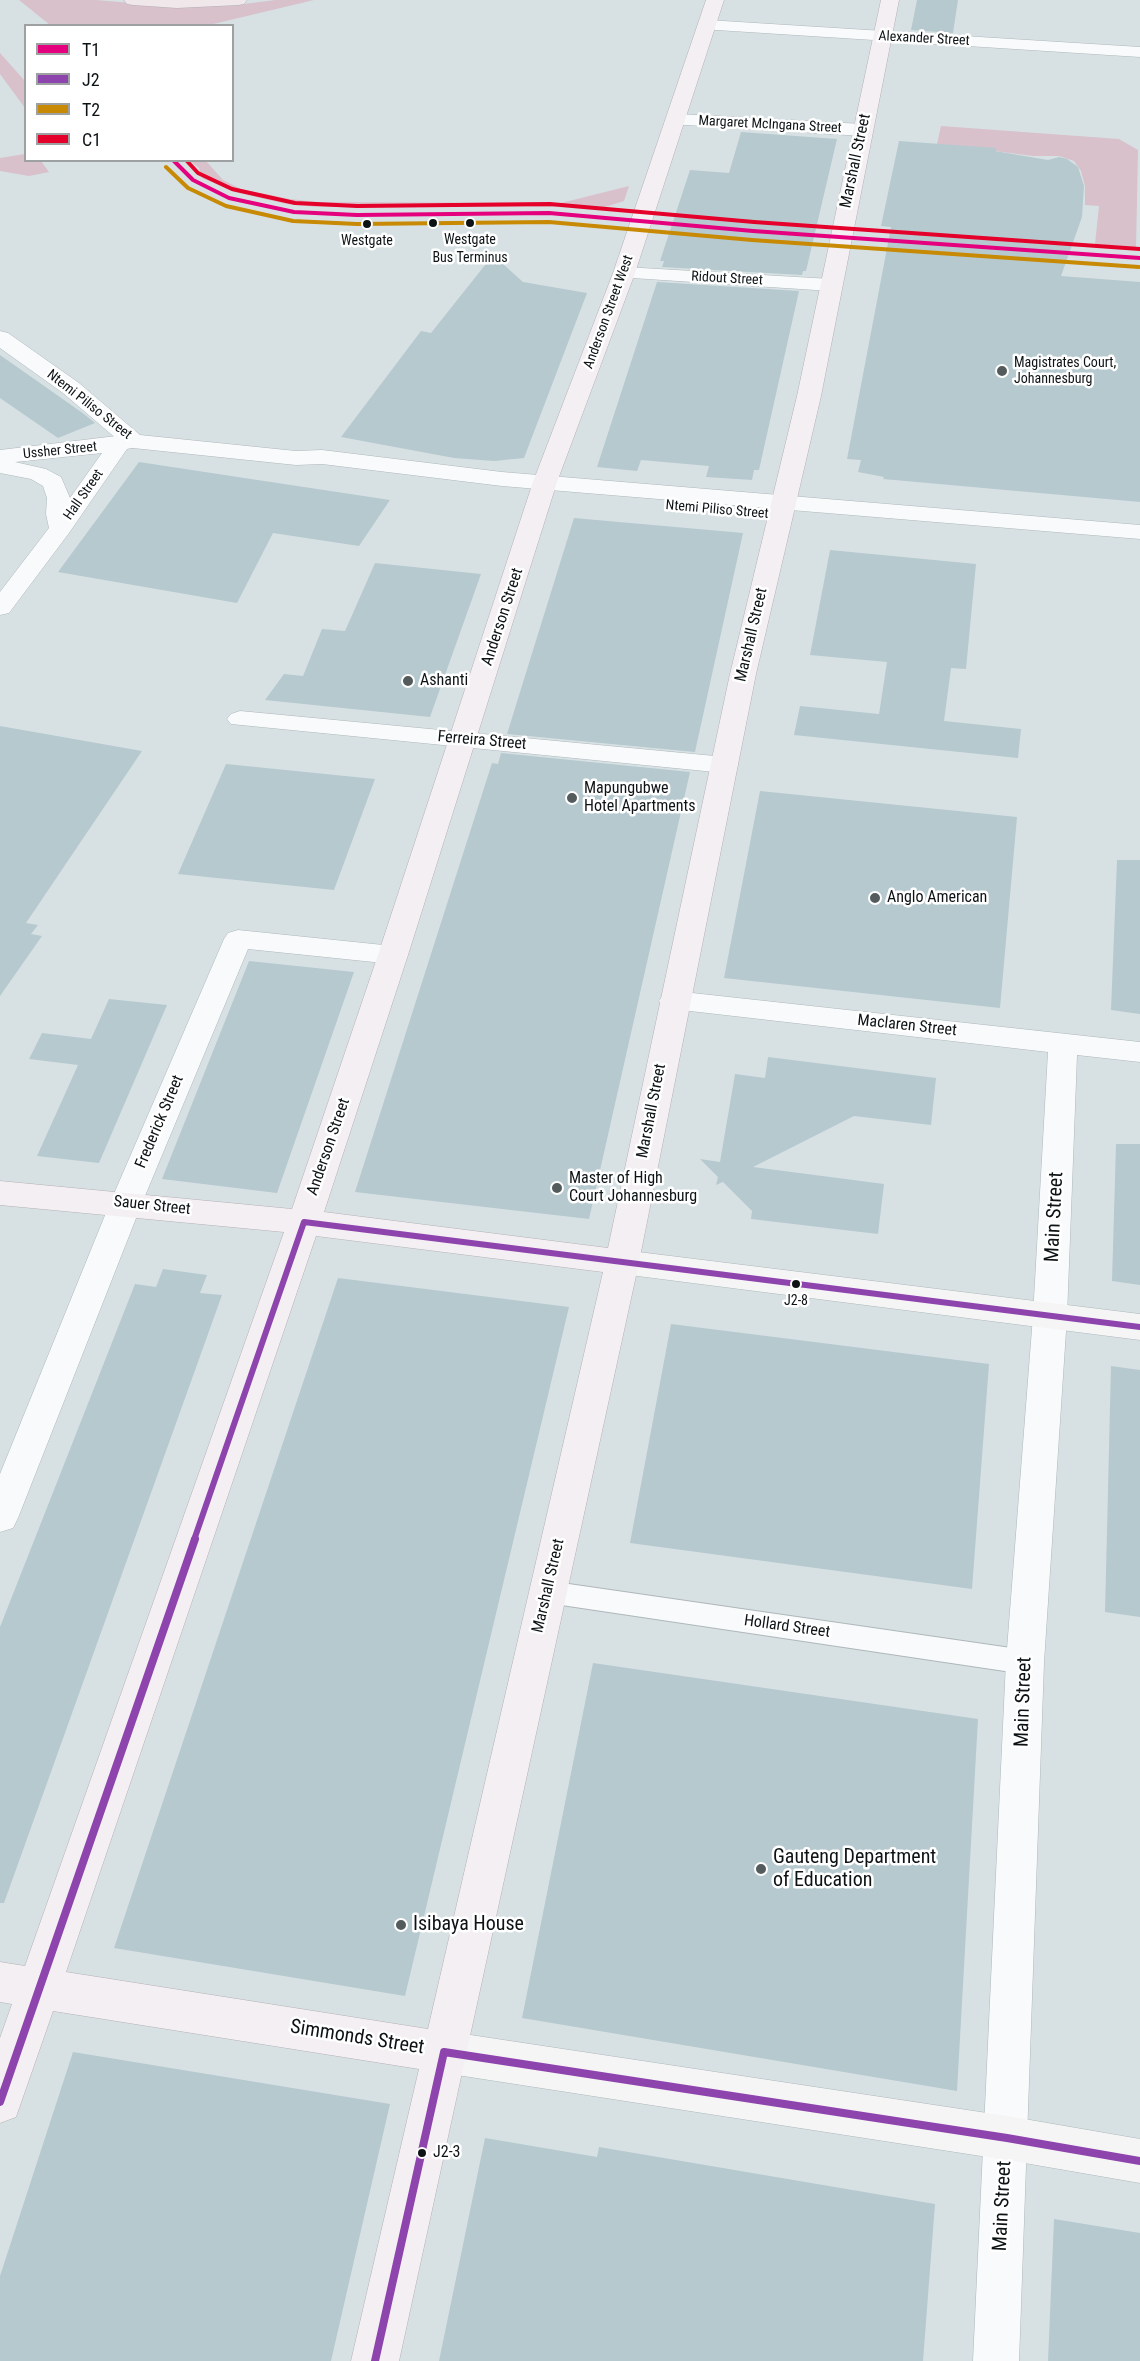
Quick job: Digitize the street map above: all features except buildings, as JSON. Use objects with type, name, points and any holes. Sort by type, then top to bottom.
[{"type":"highway","points":[[133,0],[177,3],[238,0]]},
{"type":"main road","name":"Anderson Street West","points":[[544,489],[624,273],[677,120],[715,0]]},
{"type":"main road","name":"Marshall Street","points":[[375,2361],[621,1262],[743,674],[809,396],[890,0]]},
{"type":"main road","name":"Anderson Street","points":[[0,2102],[20,1985],[304,1222],[464,740],[544,489]]},
{"type":"main road","name":"Sauer Street","points":[[0,1193],[126,1203],[304,1222],[621,1262]]},
{"type":"main road","points":[[621,1262],[1140,1327]]},
{"type":"main road","name":"Simmonds Street","points":[[20,1985],[1007,2138],[1140,2161]]},
{"type":"street","name":"Alexander Street","points":[[707,26],[1140,52]]},
{"type":"street","name":"Margaret McIngana Street","points":[[677,120],[863,130]]},
{"type":"street","name":"Ridout Street","points":[[624,273],[831,285]]},
{"type":"street","name":"Ntemi Piliso Street","points":[[0,338],[71,388],[126,442],[296,458],[316,468],[445,486],[544,489],[782,509],[1140,532]]},
{"type":"street","name":"Ussher Street","points":[[0,458],[126,442]]},
{"type":"street","name":"Hall Street","points":[[0,608],[126,442]]},
{"type":"street","name":"Hall Street","points":[[0,466],[38,474],[53,482],[59,498],[61,528]]},
{"type":"street","name":"Ntemi Piliso Street","points":[[782,509],[1140,548]]},
{"type":"street","name":"Ferreira Street","points":[[240,719],[725,765]]},
{"type":"street","name":"Frederick Street","points":[[0,1518],[126,1203],[238,939],[393,955]]},
{"type":"street","name":"Maclaren Street","points":[[674,1000],[1140,1052]]},
{"type":"street","name":"Main Street","points":[[996,2361],[1025,1662],[1050,1316],[1063,1044]]},
{"type":"street","name":"Hollard Street","points":[[548,1592],[1025,1662]]},
{"type":"shaded area","points":[[19,0],[96,0],[180,7],[236,5],[275,0],[314,0],[213,24],[49,24]]},
{"type":"shaded area","points":[[0,53],[24,80],[24,107],[0,74]]},
{"type":"shaded area","points":[[941,126],[1119,139],[1138,150],[1136,248],[1095,244],[1099,206],[1085,205],[1085,186],[1081,171],[1074,161],[1059,156],[1033,156],[995,151],[995,149],[937,144]]},
{"type":"shaded area","points":[[24,154],[24,162],[42,162],[49,172],[29,176],[0,171],[0,158]]},
{"type":"shaded area","points":[[191,162],[207,162],[223,180],[241,189],[318,202],[561,203],[629,186],[624,201],[596,210],[558,207],[316,207],[286,204],[234,192],[202,178],[199,168]]},
{"type":"transit line","name":"T1","points":[[175,162],[193,180],[229,198],[294,212],[357,215],[549,213],[753,231],[1140,258]]},
{"type":"transit line","name":"C1","points":[[188,162],[198,173],[232,189],[295,203],[357,206],[550,204],[754,222],[1140,249]]},
{"type":"transit line","name":"T2","points":[[166,167],[188,188],[226,206],[293,221],[357,224],[549,222],[752,240],[1139,267]]},
{"type":"transit line","name":"J2","points":[[0,2102],[304,1222],[1140,1327]]},
{"type":"transit line","name":"J2","points":[[375,2361],[444,2052],[1007,2138],[1140,2161]]},
{"type":"place","name":"Westgate Bus Terminus","points":[[470,223]]},
{"type":"place","name":"Westgate","points":[[367,224]]},
{"type":"place","name":"Magistrates Court, Johannesburg","points":[[1002,371]]},
{"type":"place","name":"Ashanti","points":[[408,681]]},
{"type":"place","name":"Mapungubwe Hotel Apartments","points":[[572,798]]},
{"type":"place","name":"Anglo American","points":[[875,898]]},
{"type":"place","name":"Master of High Court Johannesburg","points":[[557,1188]]},
{"type":"place","name":"J2-8","points":[[796,1284]]},
{"type":"place","name":"Gauteng Department of Education","points":[[761,1869]]},
{"type":"place","name":"Isibaya House","points":[[401,1925]]},
{"type":"place","name":"J2-3","points":[[422,2153]]}]
